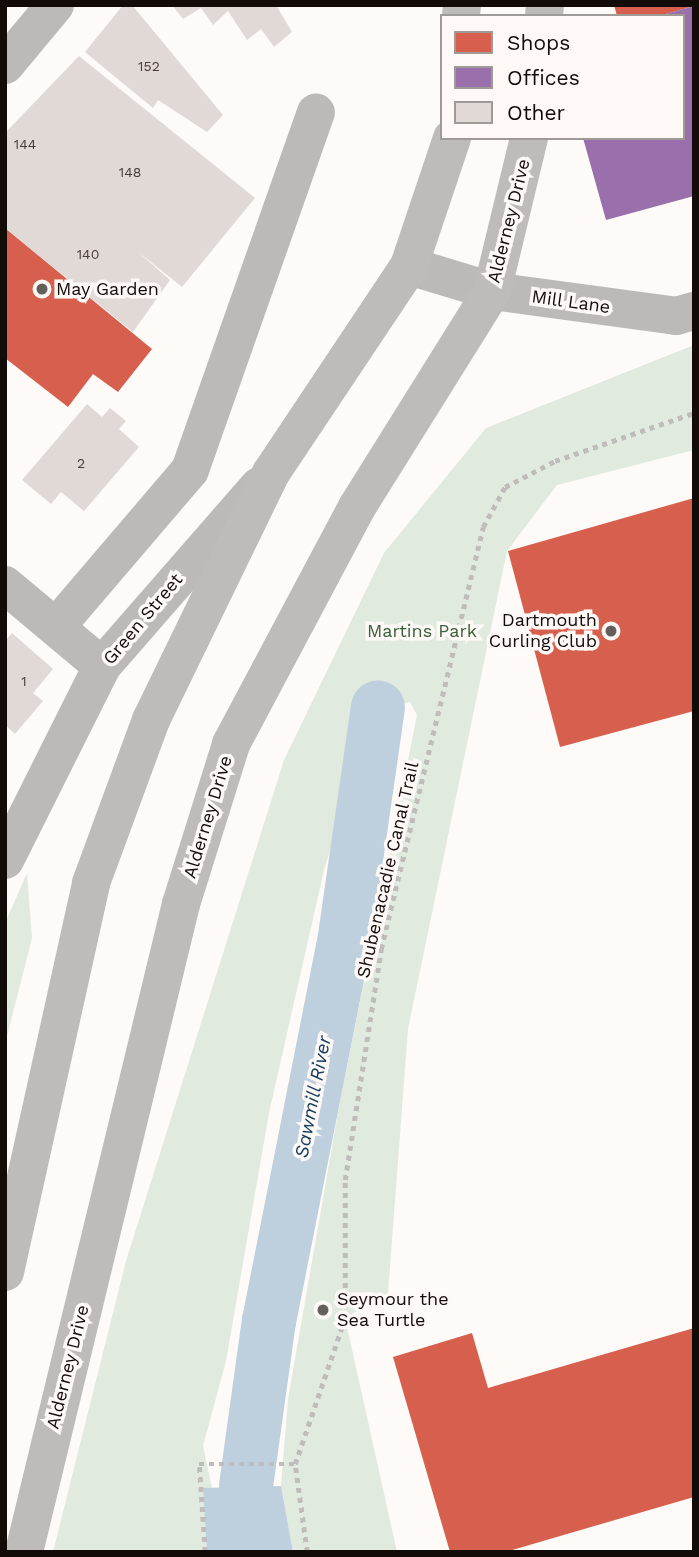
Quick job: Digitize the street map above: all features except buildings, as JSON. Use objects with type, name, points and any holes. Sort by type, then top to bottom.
[{"type":"main road","points":[[5,1272],[90,883],[151,720],[271,473],[409,266],[451,140]]},
{"type":"main road","name":"Alderney Drive","points":[[24,1552],[181,904],[231,744],[357,507],[492,291],[529,140]]},
{"type":"street","points":[[11,46],[55,5]]},
{"type":"street","points":[[56,627],[190,470],[316,113]]},
{"type":"street","name":"Mill Lane","points":[[409,266],[492,291],[676,316],[694,311]]},
{"type":"street","name":"Green Street","points":[[5,860],[102,666],[271,473]]},
{"type":"street","points":[[5,585],[102,666]]},
{"type":"path","name":"Shubenacadie Canal Trail","points":[[307,1552],[295,1464],[345,1318],[345,1180],[381,949],[483,527],[505,486],[555,461],[694,413]]},
{"type":"path","points":[[205,1552],[199,1464],[295,1464]]},
{"type":"green space","name":"Martins Park","points":[[694,345],[694,450],[557,485],[507,551],[408,1029],[388,1293],[345,1318],[397,1552],[293,1552],[281,1486],[288,1399],[339,1107],[417,715],[410,702],[388,707],[366,733],[324,870],[269,1113],[226,1361],[203,1446],[212,1488],[203,1489],[207,1552],[53,1552],[126,1261],[284,760],[384,553],[486,428]]},
{"type":"green space","points":[[27,873],[32,938],[5,1044],[5,923]]},
{"type":"water","points":[[281,1486],[293,1552],[207,1552],[203,1488]]},
{"type":"waterway","name":"Sawmill River","points":[[246,1486],[269,1321],[344,943],[378,707]]},
{"type":"place","name":"May Garden","points":[[42,289]]},
{"type":"place","name":"Dartmouth Curling Club","points":[[611,631]]},
{"type":"place","name":"Seymour the Sea Turtle","points":[[323,1310]]}]
